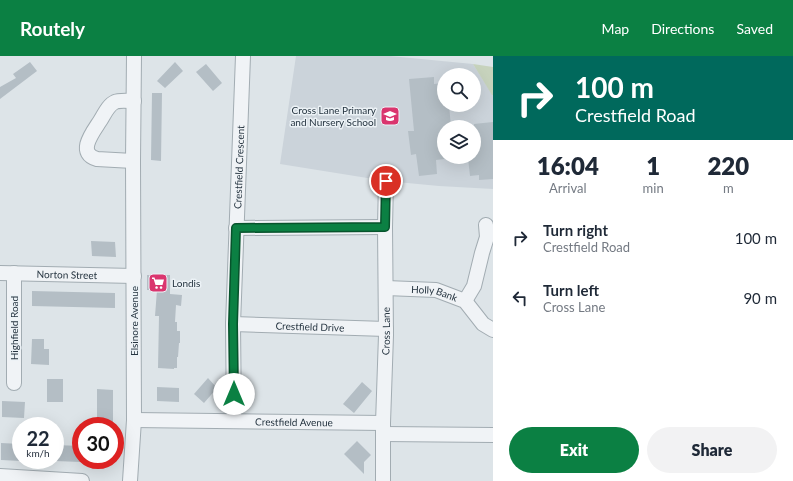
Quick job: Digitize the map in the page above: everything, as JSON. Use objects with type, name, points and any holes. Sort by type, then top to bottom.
[{"type":"street","name":"Elsinore Avenue","points":[[130,481],[134,420],[134,56]]},
{"type":"street","name":"Crestfield Crescent","points":[[234,422],[233,324],[243,56]]},
{"type":"street","points":[[133,161],[91,158],[86,148],[88,139],[108,107],[115,101],[134,101]]},
{"type":"street","name":"Cross Lane","points":[[383,481],[386,329],[386,181]]},
{"type":"street","points":[[236,228],[385,227]]},
{"type":"street","points":[[465,301],[474,286],[488,234]]},
{"type":"street","name":"Norton Street","points":[[0,273],[134,276]]},
{"type":"street","name":"Highfield Road","points":[[14,273],[14,383]]},
{"type":"street","name":"Holly Bank","points":[[386,288],[436,290],[465,301],[483,324],[493,330]]},
{"type":"street","name":"Crestfield Drive","points":[[233,324],[386,329]]},
{"type":"street","name":"Crestfield Avenue","points":[[134,420],[234,422],[383,428],[493,435]]},
{"type":"street","points":[[0,476],[82,481]]},
{"type":"shaded area","name":"Cross Lane Primary and Nursery School","points":[[296,56],[390,56],[473,64],[476,68],[437,68],[437,112],[481,112],[481,76],[493,95],[493,189],[386,181],[280,164]]},
{"type":"green space","points":[[473,64],[493,67],[493,95],[481,77],[481,68],[475,68]]},
{"type":"building","points":[[30,62],[37,71],[0,99],[0,87],[16,78],[13,74]]},
{"type":"building","points":[[175,62],[183,71],[165,88],[157,81]]},
{"type":"building","points":[[206,64],[222,83],[213,91],[196,72]]},
{"type":"building","points":[[434,77],[434,84],[437,84],[437,112],[450,112],[450,120],[437,120],[437,174],[419,176],[416,154],[411,155],[408,131],[414,131],[409,79]]},
{"type":"building","points":[[152,93],[162,93],[161,161],[151,160]]},
{"type":"building","points":[[493,122],[493,179],[479,180],[479,175],[470,176],[469,164],[481,164],[481,123]]},
{"type":"building","points":[[91,241],[115,242],[116,257],[92,256]]},
{"type":"building","points":[[147,275],[170,275],[170,294],[182,295],[181,306],[176,305],[175,322],[177,322],[177,331],[180,331],[180,343],[177,357],[177,368],[174,369],[158,368],[159,316],[155,316],[157,290],[147,290]]},
{"type":"building","points":[[32,291],[115,293],[115,308],[32,306]]},
{"type":"building","points":[[32,339],[44,339],[44,349],[49,349],[49,365],[31,364]]},
{"type":"building","points":[[208,378],[217,388],[204,403],[194,394]]},
{"type":"building","points":[[47,379],[63,379],[63,402],[47,402]]},
{"type":"building","points":[[362,382],[372,391],[354,413],[343,404]]},
{"type":"building","points":[[157,387],[179,388],[179,402],[157,401]]},
{"type":"building","points":[[97,389],[113,390],[113,417],[97,417]]},
{"type":"building","points":[[2,401],[25,402],[24,417],[2,417]]},
{"type":"building","points":[[357,441],[371,455],[364,462],[364,474],[344,454]]},
{"type":"building","points":[[1,443],[12,444],[12,461],[1,460]]},
{"type":"building","points":[[64,445],[72,446],[72,462],[64,461]]},
{"type":"place","name":"Cross Lane Primary and Nursery School","points":[[390,116]]},
{"type":"place","name":"Londis","points":[[158,283]]},
{"type":"route","points":[[234,394],[233,324],[236,228],[385,227],[386,181]]}]
